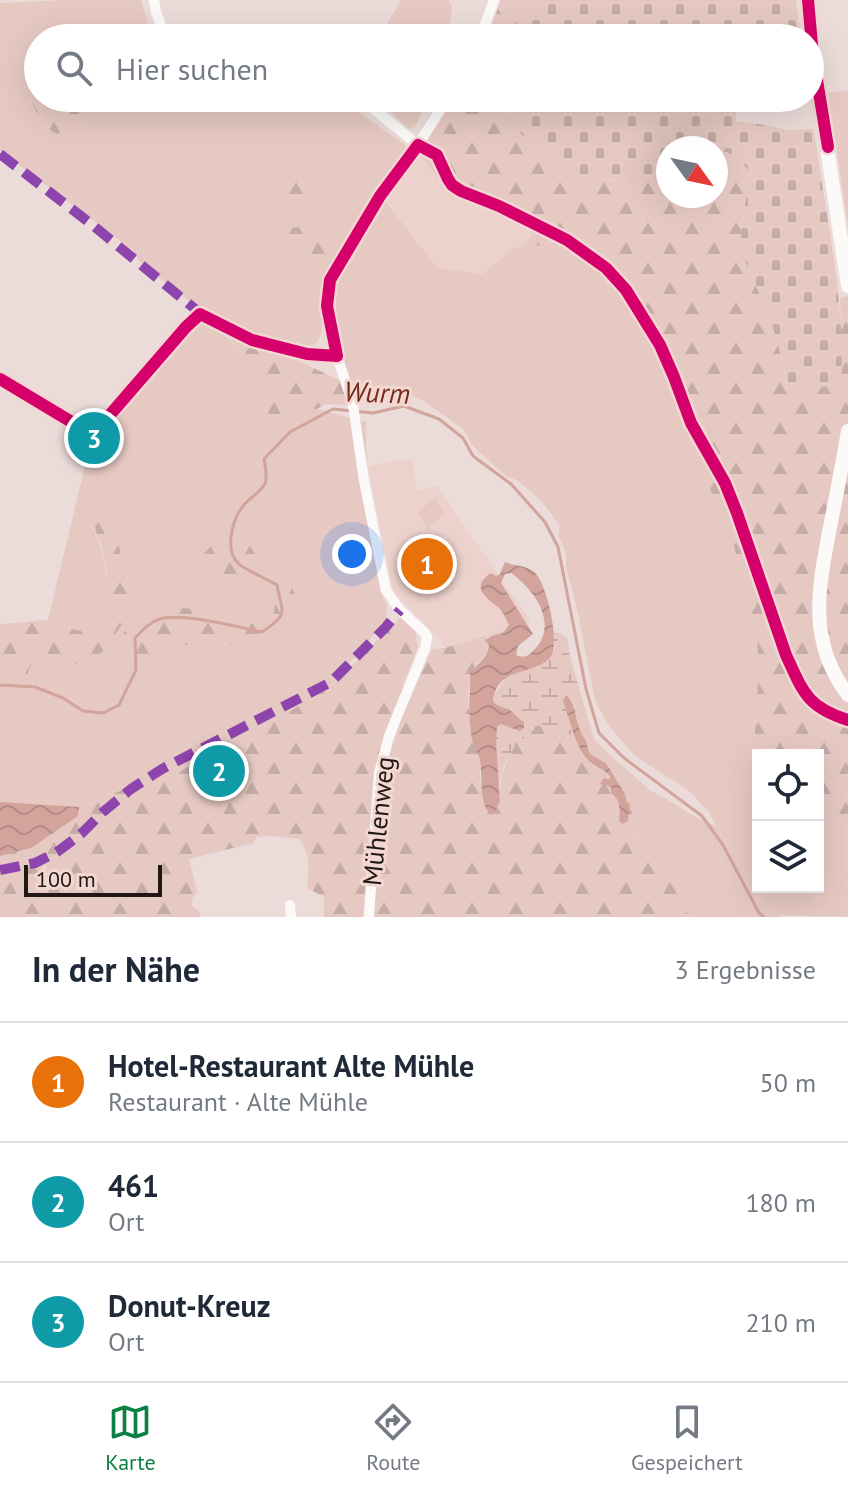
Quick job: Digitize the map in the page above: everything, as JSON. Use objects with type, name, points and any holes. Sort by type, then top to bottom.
[{"type":"street","points":[[154,0],[161,24]]},
{"type":"street","points":[[485,24],[494,0]]},
{"type":"street","points":[[808,0],[810,24]]},
{"type":"street","points":[[377,112],[418,145],[439,112]]},
{"type":"street","points":[[822,112],[848,286]]},
{"type":"street","name":"Mühlenweg","points":[[369,917],[379,773],[389,736],[427,637],[400,610],[386,590],[364,481],[353,405],[337,356],[327,306],[330,280],[380,196],[418,145]]},
{"type":"street","points":[[848,431],[823,565],[818,612],[829,662],[848,695]]},
{"type":"street","points":[[290,905],[291,917]]},
{"type":"shaded area","points":[[421,157],[439,180],[453,191],[538,228],[522,247],[514,248],[483,274],[437,268],[384,198],[415,159]]},
{"type":"shaded area","points":[[412,458],[417,490],[437,486],[531,622],[445,648],[393,593],[368,466]]},
{"type":"green space","points":[[64,0],[141,0],[148,24],[24,24],[24,112],[83,122],[78,112],[359,112],[405,145],[406,150],[326,279],[322,330],[318,340],[307,349],[270,344],[209,314],[138,260],[134,251],[0,151],[0,3]],"holes":[[[288,157],[299,172],[309,202],[288,205]],[[319,220],[324,275],[284,229]]]},
{"type":"green space","points":[[401,0],[449,0],[452,7],[450,24],[387,24]]},
{"type":"green space","points":[[501,0],[532,0],[527,24],[492,24]]},
{"type":"green space","points":[[532,0],[796,0],[799,24],[527,24]]},
{"type":"green space","points":[[848,90],[848,227],[828,93]]},
{"type":"green space","points":[[37,112],[78,112],[83,122],[79,131],[57,134]]},
{"type":"green space","points":[[391,112],[422,112],[415,127],[409,129]]},
{"type":"green space","points":[[445,112],[508,112],[611,181],[656,179],[656,208],[728,208],[728,153],[740,160],[750,174],[742,220],[742,248],[774,332],[787,390],[842,360],[840,298],[848,296],[848,824],[824,823],[824,749],[755,749],[759,666],[756,627],[733,543],[649,336],[573,264],[526,242],[538,227],[453,191],[439,180],[421,157]]},
{"type":"green space","points":[[510,112],[736,112],[736,121],[786,130],[814,129],[838,288],[841,385],[787,390],[774,332],[742,248],[742,220],[750,174],[740,160],[728,153],[728,136],[656,136],[656,180],[621,181],[574,174],[527,139],[511,120]]},
{"type":"green space","points":[[288,156],[299,172],[310,202],[288,205],[277,191]]},
{"type":"green space","points":[[384,199],[437,268],[483,274],[526,242],[540,246],[573,264],[649,336],[734,543],[756,627],[759,666],[755,749],[752,749],[752,893],[824,893],[824,823],[848,824],[848,917],[689,917],[677,881],[638,836],[634,815],[640,797],[627,802],[606,763],[588,752],[579,729],[572,692],[581,695],[594,739],[600,746],[651,791],[716,826],[709,812],[688,790],[635,756],[609,726],[595,701],[566,566],[566,553],[558,534],[559,525],[528,489],[506,476],[472,445],[464,430],[424,401],[408,394],[358,402],[344,360],[332,303],[335,283]]},
{"type":"green space","points":[[318,220],[334,258],[324,275],[283,228],[301,227]]},
{"type":"green space","points":[[207,320],[248,357],[248,369],[261,389],[262,408],[317,409],[366,422],[367,514],[380,591],[387,605],[386,620],[329,688],[144,791],[122,790],[90,804],[47,834],[0,853],[0,679],[25,680],[32,662],[46,657],[71,666],[135,607],[119,547],[93,527],[107,579],[105,605],[97,632],[75,630],[48,620],[85,466],[83,433],[100,428],[202,321]],"holes":[[[276,596],[296,602],[289,634],[277,642],[223,637],[187,645],[152,644],[207,609],[260,626],[274,622]]]},
{"type":"green space","points":[[211,322],[251,341],[302,357],[301,362],[341,381],[351,405],[326,404],[306,411],[300,408],[296,421],[284,427],[262,408],[261,389],[248,369],[248,357]]},
{"type":"green space","points":[[435,498],[445,513],[428,530],[418,512]]},
{"type":"green space","points":[[104,511],[119,547],[135,607],[101,653],[71,666],[46,657],[32,662],[25,680],[0,679],[0,624],[48,620],[75,630],[97,632],[106,602],[107,582],[95,521],[96,515]]},
{"type":"green space","points":[[223,538],[245,539],[264,567],[248,582],[226,585],[199,572],[202,556]]},
{"type":"green space","points":[[284,584],[292,584],[296,602],[289,635],[276,641],[243,648],[235,648],[223,637],[187,645],[153,644],[147,659],[129,667],[118,657],[120,636],[140,618],[169,608],[207,609],[260,626],[273,622],[276,596]]},
{"type":"green space","points":[[401,617],[415,631],[418,647],[390,720],[373,784],[363,917],[324,917],[324,897],[307,888],[308,862],[303,845],[299,839],[272,836],[256,837],[253,843],[189,859],[197,892],[191,905],[200,912],[200,917],[0,917],[0,853],[47,834],[90,804],[122,790],[144,791],[287,713],[329,688]]},
{"type":"green space","points":[[506,630],[487,637],[487,651],[473,670],[469,683],[470,718],[480,764],[484,806],[500,802],[502,776],[517,738],[523,739],[534,726],[540,725],[561,738],[575,733],[589,761],[610,776],[607,780],[620,806],[619,820],[623,824],[628,821],[630,804],[627,802],[641,796],[634,813],[638,838],[675,877],[689,917],[373,917],[385,770],[401,719],[432,649]]},
{"type":"green space","points":[[553,631],[567,637],[581,695],[572,693],[577,715],[571,698],[563,700],[575,733],[561,738],[540,725],[534,726],[523,739],[517,738],[498,786],[495,746],[499,724],[520,731],[524,722],[504,707],[497,706],[494,695],[505,679],[515,672],[537,667],[555,649]]},
{"type":"water","points":[[505,562],[527,568],[539,578],[548,601],[554,642],[549,659],[503,680],[494,695],[495,704],[510,710],[524,722],[524,728],[520,731],[500,724],[497,727],[500,802],[492,815],[483,798],[480,758],[471,734],[470,672],[486,654],[489,646],[485,640],[503,633],[509,625],[501,610],[485,596],[481,588],[481,583],[491,573],[496,576]],"holes":[[[511,573],[536,598],[544,619],[541,641],[523,657],[516,655],[518,646],[533,634],[501,583],[505,574]]]},
{"type":"water","points":[[566,695],[574,706],[589,752],[606,763],[630,804],[628,821],[623,824],[619,821],[619,806],[611,787],[600,784],[604,778],[609,780],[610,776],[584,756],[577,743],[563,701]]},
{"type":"water","points":[[0,802],[79,807],[78,816],[31,848],[0,856]]},
{"type":"waterway","points":[[0,374],[79,423]]},
{"type":"waterway","name":"Wurm","points":[[0,685],[35,687],[63,698],[83,711],[103,713],[119,705],[136,670],[135,638],[156,620],[181,617],[262,632],[277,621],[282,612],[277,585],[239,564],[232,551],[231,535],[239,512],[265,484],[264,459],[290,432],[333,409],[373,413],[404,406],[439,419],[463,438],[473,456],[511,484],[545,522],[558,547],[586,689],[599,733],[624,758],[702,816],[723,845],[764,917]]},
{"type":"marked path","points":[[0,154],[206,318]]},
{"type":"marked path","points":[[0,870],[35,863],[57,852],[131,789],[162,769],[331,682],[400,610]]},
{"type":"cycle path","points":[[808,0],[810,24]]},
{"type":"cycle path","points":[[822,112],[828,147]]},
{"type":"cycle path","points":[[0,379],[91,431],[102,424],[200,314],[252,340],[307,354],[337,356],[327,306],[330,280],[380,196],[418,145],[437,155],[452,185],[567,240],[606,268],[626,290],[660,345],[691,423],[725,483],[797,679],[808,696],[823,710],[848,720]]},
{"type":"place","name":"Donut-Kreuz","points":[[94,438]]},
{"type":"place","name":"Hotel-Restaurant Alte Mühle","points":[[427,564]]},
{"type":"place","name":"461","points":[[219,771]]}]
